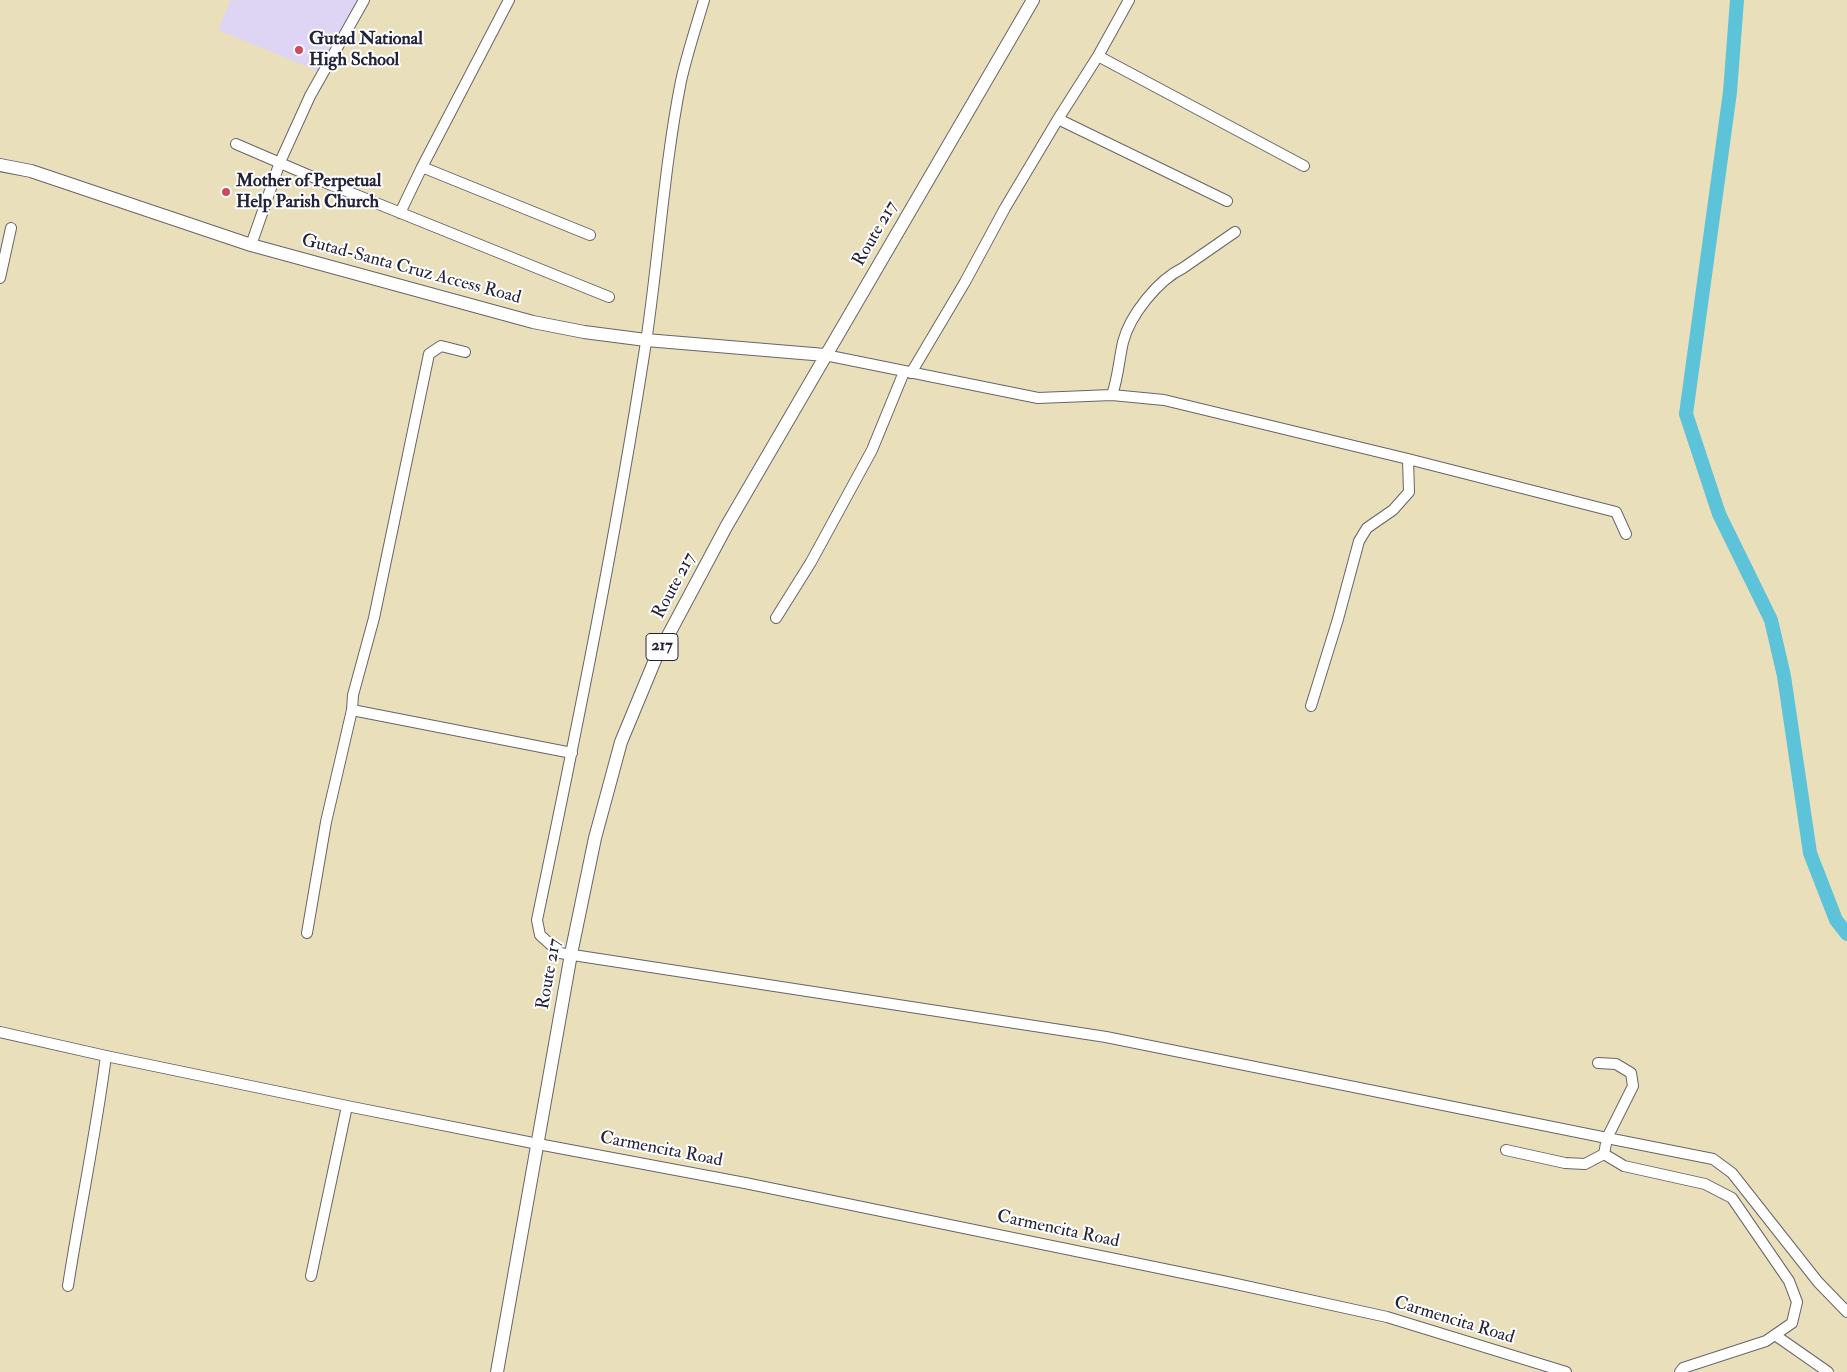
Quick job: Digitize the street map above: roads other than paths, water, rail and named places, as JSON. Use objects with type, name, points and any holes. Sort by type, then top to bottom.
[{"type":"main road","name":"Route 217","points":[[497,1372],[571,954],[595,838],[622,742],[655,660],[726,528],[1033,0]]},
{"type":"main road","name":"Gutad-Santa Cruz Access Road","points":[[0,165],[31,171],[251,244],[533,322],[584,332],[646,340],[825,356]]},
{"type":"street","points":[[251,244],[280,162],[310,96],[364,0]]},
{"type":"street","points":[[400,213],[509,0]]},
{"type":"street","points":[[704,0],[688,51],[672,130],[646,340],[612,548],[537,920],[540,935],[560,953],[1106,1037],[1714,1159],[1732,1173],[1818,1282],[1847,1312]]},
{"type":"street","points":[[776,618],[811,562],[872,450],[907,372],[965,282],[1005,208],[1098,56],[1128,0]]},
{"type":"street","points":[[1098,56],[1304,166]]},
{"type":"street","points":[[1058,119],[1227,202]]},
{"type":"street","points":[[236,144],[400,213],[609,297]]},
{"type":"street","points":[[422,167],[590,235]]},
{"type":"street","points":[[0,278],[11,228]]},
{"type":"street","points":[[1112,395],[1124,341],[1132,320],[1140,308],[1170,276],[1235,232]]},
{"type":"street","points":[[307,934],[326,822],[352,710],[352,696],[374,618],[429,354],[441,346],[465,352]]},
{"type":"street","points":[[825,356],[1038,398],[1112,395],[1164,400],[1616,512],[1626,534]]},
{"type":"street","points":[[1311,706],[1338,619],[1358,541],[1367,528],[1393,510],[1409,492],[1408,459]]},
{"type":"street","points":[[352,710],[572,753]]},
{"type":"street","name":"Carmencita Road","points":[[0,1032],[347,1106],[745,1183],[1227,1282],[1387,1317],[1566,1372]]},
{"type":"street","points":[[68,1286],[80,1208],[98,1121],[106,1056]]},
{"type":"street","points":[[1598,1063],[1616,1064],[1631,1073],[1633,1086],[1607,1138],[1604,1154]]},
{"type":"street","points":[[311,1276],[347,1106]]},
{"type":"street","points":[[1506,1150],[1564,1163],[1585,1164],[1604,1154]]},
{"type":"street","points":[[1604,1154],[1624,1166],[1705,1184],[1732,1198],[1789,1281],[1797,1302],[1792,1323],[1766,1341],[1683,1368],[1680,1372]]},
{"type":"street","points":[[1774,1335],[1828,1372]]},
{"type":"waterway","points":[[1737,0],[1730,92],[1686,414],[1719,514],[1771,620],[1784,676],[1810,853],[1836,920],[1847,934]]},
{"type":"place","name":"Gutad National High School","points":[[299,50]]},
{"type":"place","name":"Mother of Perpetual Help Parish Church","points":[[226,192]]}]
